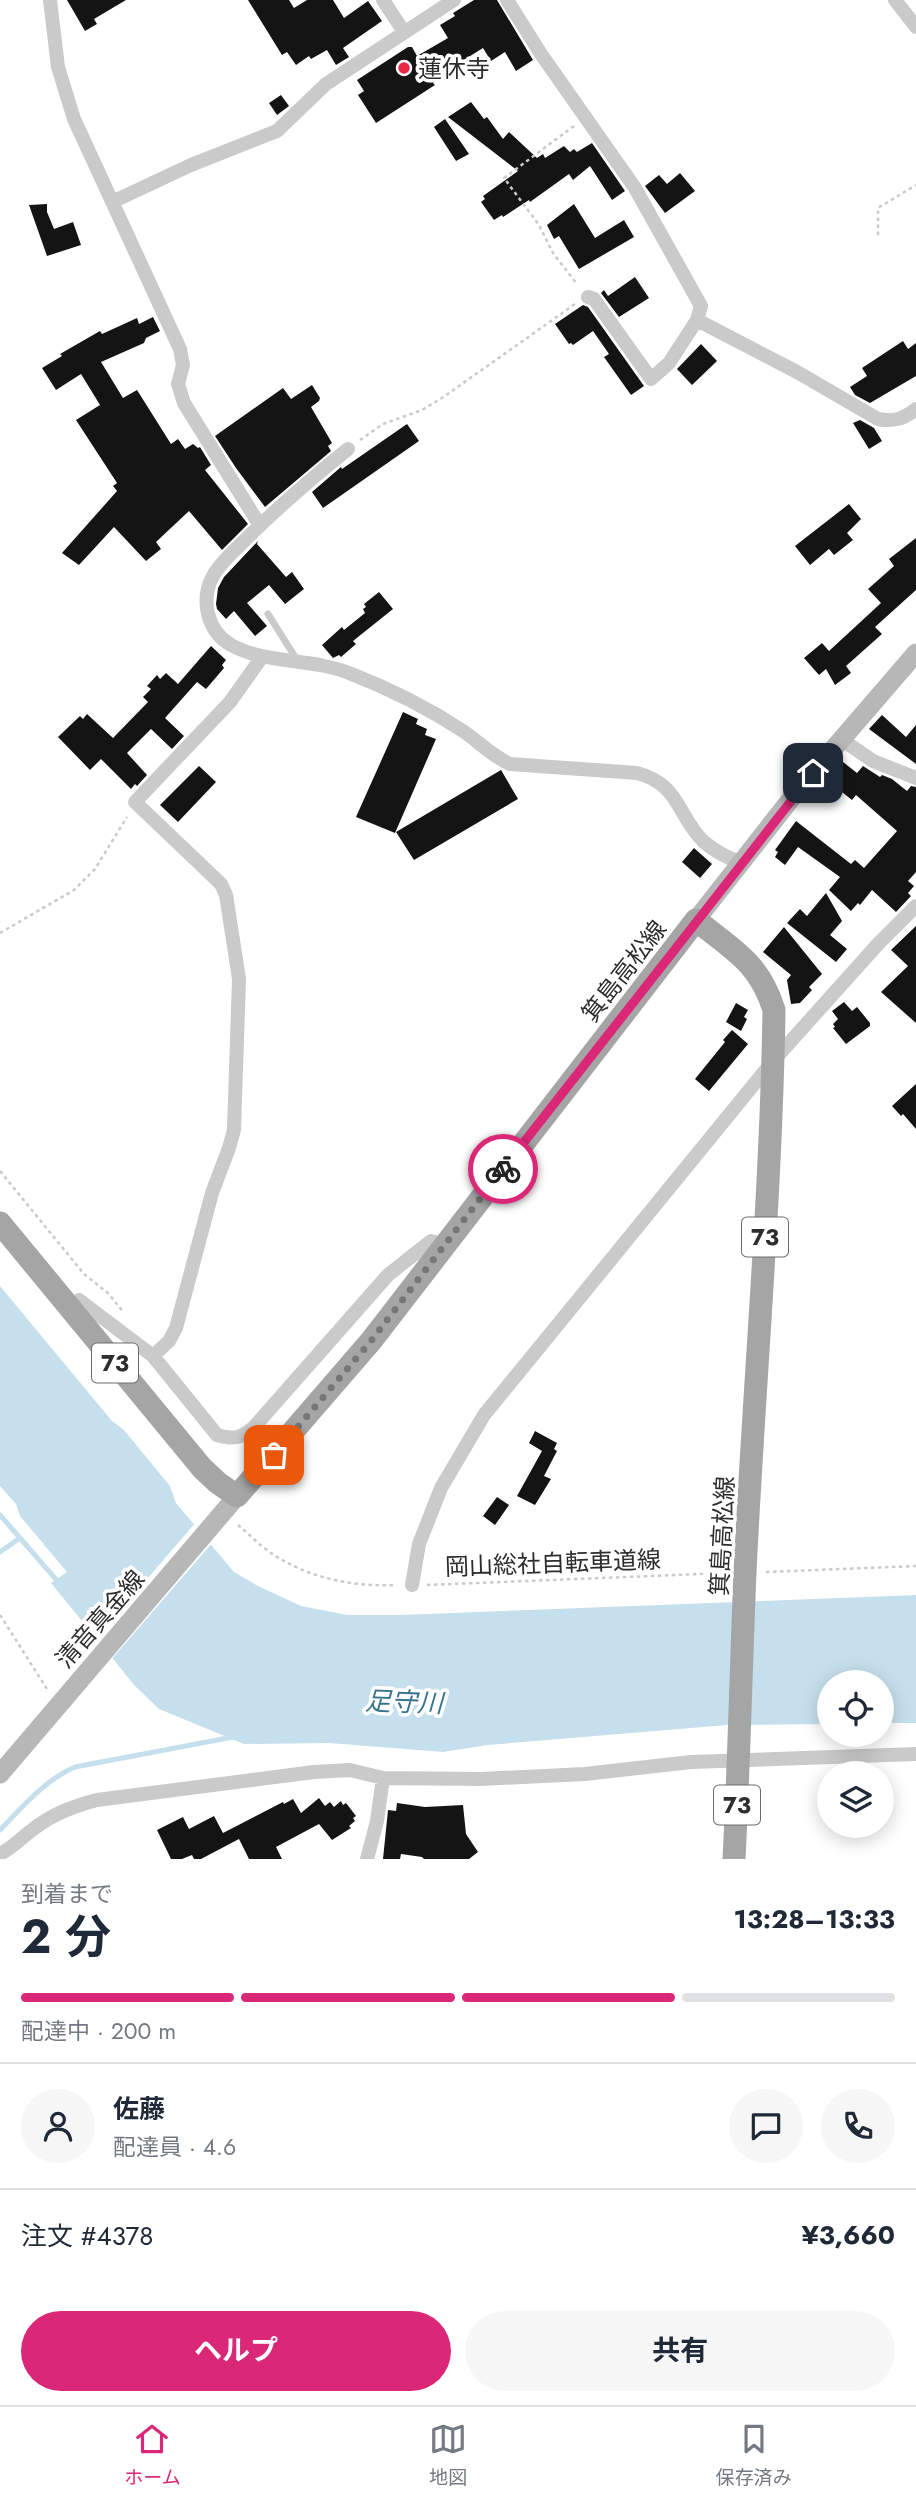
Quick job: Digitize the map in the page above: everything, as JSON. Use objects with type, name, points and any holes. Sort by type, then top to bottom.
[{"type":"main road","points":[[696,920],[841,739],[916,653]]},
{"type":"main road","name":"箕島高松線","points":[[226,1509],[371,1341],[696,920],[758,972],[774,1010],[768,1188],[745,1579],[734,1859]]},
{"type":"main road","name":"73","points":[[0,1223],[202,1468],[218,1483],[226,1509]]},
{"type":"main road","name":"清音真金線","points":[[0,1774],[61,1694],[226,1509]]},
{"type":"street","points":[[50,0],[58,67],[74,119],[183,357],[178,384],[184,403],[258,524]]},
{"type":"street","points":[[383,0],[404,32]]},
{"type":"street","points":[[112,202],[191,165],[276,131],[326,84],[454,0]]},
{"type":"street","points":[[507,0],[635,188],[701,306],[697,320],[668,363],[651,379],[594,299],[588,297]]},
{"type":"street","points":[[895,0],[916,27]]},
{"type":"street","points":[[697,320],[797,372],[878,419],[892,422],[902,419],[916,409]]},
{"type":"street","points":[[348,449],[258,524],[214,574],[205,603],[208,615],[222,637],[239,649],[262,657],[297,660],[349,673],[393,692],[454,726],[510,764],[638,773],[654,779],[668,789],[702,840],[721,855],[742,863]]},
{"type":"street","points":[[153,1356],[169,1341],[176,1328],[212,1193],[234,1130],[239,979],[226,895],[221,884],[135,802],[230,702],[262,657]]},
{"type":"street","points":[[841,739],[873,761],[916,778]]},
{"type":"street","points":[[412,1585],[419,1544],[440,1488],[484,1415],[773,1061],[878,944],[916,906]]},
{"type":"street","points":[[71,1309],[79,1300],[153,1356],[217,1435],[231,1440],[244,1436],[254,1427],[388,1275],[431,1241],[445,1245]]},
{"type":"street","points":[[0,1854],[68,1807],[97,1800],[314,1772],[350,1770],[383,1778],[494,1778],[585,1774],[740,1756],[916,1754]]},
{"type":"street","points":[[366,1859],[377,1821],[383,1778]]},
{"type":"lane","points":[[268,614],[297,660]]},
{"type":"path","points":[[348,449],[383,425],[422,410],[442,398],[588,297],[553,253],[539,225],[504,178],[585,118]]},
{"type":"path","points":[[878,235],[878,208],[916,185]]},
{"type":"path","points":[[0,933],[74,890],[109,850],[135,802]]},
{"type":"path","points":[[0,1171],[84,1274],[109,1294],[125,1314]]},
{"type":"path","name":"岡山総社自転車道線","points":[[226,1509],[255,1541],[292,1565],[339,1583],[360,1586],[745,1579],[916,1566]]},
{"type":"path","points":[[0,1615],[61,1694]]},
{"type":"water","name":"足守川","points":[[0,1286],[170,1486],[176,1503],[234,1572],[258,1586],[301,1606],[347,1615],[916,1595],[916,1723],[894,1723],[894,1670],[817,1670],[817,1724],[727,1725],[488,1745],[443,1752],[329,1743],[244,1744],[159,1709],[135,1686],[51,1583],[67,1572],[20,1516],[16,1504],[0,1486]]},
{"type":"pier","points":[[196,1522],[213,1542],[110,1661],[94,1641]]},
{"type":"building","points":[[67,0],[126,0],[94,19],[97,24],[85,31]]},
{"type":"building","points":[[248,0],[289,0],[294,8],[307,0],[333,0],[344,18],[368,1],[382,21],[343,48],[349,57],[336,65],[327,50],[311,59],[309,56],[296,65],[287,52],[282,55]]},
{"type":"building","points":[[474,0],[497,0],[533,60],[516,71],[505,52],[491,61],[483,48],[435,78],[435,85],[376,123],[358,95],[364,91],[357,80],[408,47],[412,47],[417,56],[448,38],[440,25]]},
{"type":"building","points":[[281,95],[289,106],[277,115],[269,103]]},
{"type":"building","points":[[471,102],[484,119],[487,117],[503,139],[509,132],[537,158],[543,154],[545,158],[564,146],[570,152],[574,149],[577,152],[592,143],[625,191],[612,200],[590,166],[573,180],[569,174],[530,202],[529,200],[494,220],[481,202],[485,199],[483,196],[518,171],[448,117]]},
{"type":"building","points":[[445,119],[469,154],[456,161],[434,127]]},
{"type":"building","points":[[680,173],[695,191],[665,213],[645,186],[659,175],[667,184]]},
{"type":"building","points":[[47,204],[47,212],[54,229],[73,222],[81,245],[47,256],[29,205]]},
{"type":"building","points":[[574,204],[595,238],[624,220],[634,237],[579,269],[559,236],[554,239],[547,225]]},
{"type":"building","points":[[635,277],[649,298],[619,317],[601,293],[604,290],[608,296]]},
{"type":"building","points":[[583,305],[588,307],[644,386],[631,395],[604,357],[609,354],[593,331],[573,345],[569,344],[555,324]]},
{"type":"building","points":[[153,317],[160,331],[146,338],[144,343],[101,362],[123,398],[137,390],[171,444],[178,439],[185,449],[193,444],[200,447],[211,465],[205,470],[248,524],[222,550],[189,511],[156,542],[161,549],[146,561],[114,527],[79,565],[62,553],[117,491],[113,486],[117,483],[76,420],[100,405],[81,374],[56,390],[42,368],[62,356],[60,354],[100,331],[102,334],[137,318],[139,324]]},
{"type":"building","points":[[903,341],[908,349],[916,343],[916,376],[870,403],[855,395],[850,387],[867,376],[862,368]]},
{"type":"building","points":[[701,344],[717,361],[692,385],[677,369]]},
{"type":"building","points":[[312,385],[320,398],[311,407],[332,443],[328,446],[331,451],[265,507],[215,436],[283,388],[291,399]]},
{"type":"building","points":[[860,420],[874,428],[882,441],[869,449],[853,423]]},
{"type":"building","points":[[407,424],[419,441],[323,508],[312,492],[341,467],[342,469]]},
{"type":"building","points":[[849,504],[861,519],[847,533],[853,540],[834,555],[829,549],[810,565],[795,546]]},
{"type":"building","points":[[916,538],[916,590],[875,627],[882,634],[846,666],[851,673],[835,685],[826,669],[819,675],[804,658],[822,643],[829,651],[881,603],[868,589],[894,566],[889,559]]},
{"type":"building","points":[[258,541],[257,544],[286,577],[292,572],[304,589],[285,604],[269,585],[247,603],[267,626],[255,636],[234,611],[226,619],[216,604],[218,588],[224,577]]},
{"type":"building","points":[[379,592],[393,609],[353,641],[356,644],[341,657],[339,655],[333,658],[322,645],[342,627],[344,630],[365,613],[364,604]]},
{"type":"building","points":[[211,646],[226,660],[222,665],[224,668],[206,689],[197,682],[165,718],[184,736],[172,749],[151,729],[127,753],[147,775],[137,786],[135,784],[131,789],[101,759],[90,770],[58,737],[80,716],[83,719],[87,714],[113,738],[148,702],[143,697],[151,689],[147,686],[157,675],[160,679],[166,673],[178,684]]},
{"type":"building","points":[[403,712],[418,719],[416,724],[427,729],[425,735],[436,739],[395,833],[356,817]]},
{"type":"building","points":[[882,715],[906,737],[916,725],[916,764],[869,729]]},
{"type":"building","points":[[843,762],[857,773],[863,766],[880,777],[882,775],[892,779],[907,791],[911,786],[916,787],[916,872],[908,881],[914,886],[908,893],[911,896],[896,912],[872,890],[860,905],[858,903],[851,911],[829,890],[840,877],[798,847],[785,865],[775,857],[778,852],[775,850],[796,821],[851,864],[855,860],[864,868],[897,831],[856,795],[852,800],[828,781]]},
{"type":"building","points":[[199,766],[216,782],[178,822],[160,805]]},
{"type":"building","points":[[501,770],[518,799],[414,860],[396,832]]},
{"type":"building","points":[[694,848],[712,864],[700,878],[682,862]]},
{"type":"building","points":[[826,893],[842,921],[830,935],[847,949],[836,962],[787,923],[800,909],[807,916]]},
{"type":"building","points":[[916,926],[916,1023],[881,992],[908,966],[891,950]]},
{"type":"building","points":[[784,927],[822,974],[809,987],[812,990],[800,1003],[791,1004],[787,980],[791,975],[763,952]]},
{"type":"building","points":[[844,1002],[852,1011],[857,1007],[870,1023],[870,1026],[846,1044],[833,1028],[838,1019],[832,1011]]},
{"type":"building","points":[[736,1003],[748,1010],[741,1031],[726,1022]]},
{"type":"building","points":[[732,1030],[748,1044],[709,1091],[695,1079]]},
{"type":"building","points":[[916,1084],[916,1129],[892,1106]]},
{"type":"building","points":[[535,1431],[557,1443],[554,1449],[557,1451],[544,1476],[551,1479],[535,1505],[517,1496],[542,1451],[529,1443]]},
{"type":"building","points":[[497,1497],[509,1505],[495,1525],[483,1516]]},
{"type":"building","points":[[319,1798],[325,1806],[330,1802],[334,1807],[341,1801],[343,1805],[346,1803],[356,1816],[349,1826],[351,1828],[332,1840],[319,1824],[276,1847],[282,1859],[249,1859],[239,1839],[201,1859],[194,1859],[192,1855],[171,1859],[157,1830],[183,1817],[189,1829],[214,1816],[223,1833],[283,1802],[284,1804],[293,1799],[301,1813]]},
{"type":"building","points":[[397,1803],[425,1807],[463,1805],[466,1834],[478,1852],[469,1859],[424,1859],[401,1854],[400,1859],[383,1859],[388,1810],[396,1811]]},
{"type":"waterway","points":[[0,1515],[60,1584]]},
{"type":"waterway","points":[[0,1552],[20,1538]]},
{"type":"waterway","points":[[57,1653],[99,1633]]},
{"type":"waterway","points":[[0,1830],[44,1786],[75,1767],[233,1737]]},
{"type":"way so far","points":[[274,1455],[371,1341],[503,1169]]},
{"type":"place","name":"蓮休寺","points":[[404,68]]},
{"type":"route","points":[[503,1169],[813,773]]}]
